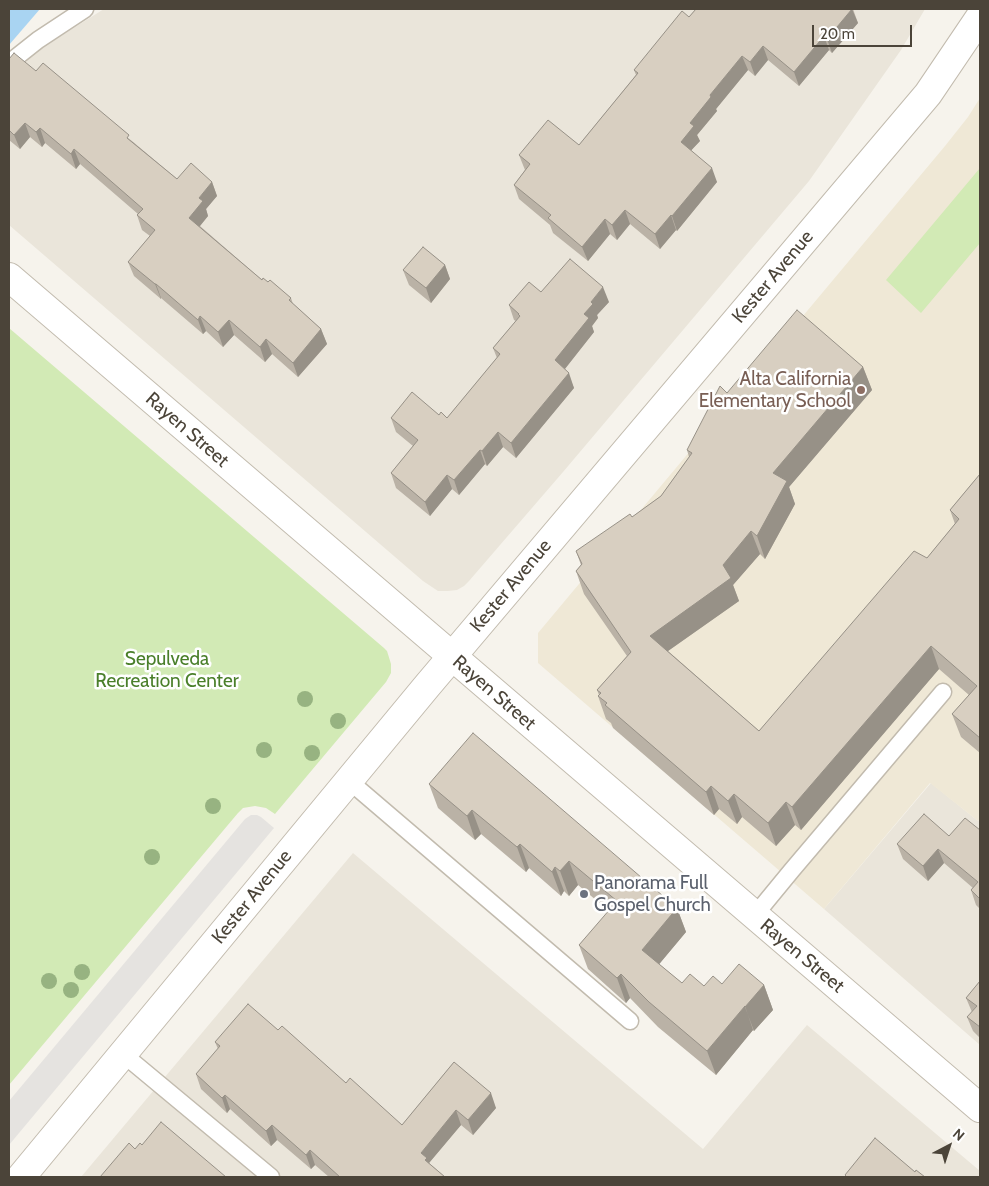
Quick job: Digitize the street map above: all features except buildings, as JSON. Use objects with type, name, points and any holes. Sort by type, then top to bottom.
[{"type":"street","name":"Kester Avenue","points":[[21,1177],[348,780],[928,94],[980,16]]},
{"type":"street","name":"Rayen Street","points":[[9,277],[980,1108]]},
{"type":"lane","points":[[9,63],[38,40],[86,9]]},
{"type":"lane","points":[[755,916],[943,692]]},
{"type":"lane","points":[[348,780],[630,1021]]},
{"type":"lane","points":[[123,1054],[271,1177]]},
{"type":"shaded area","points":[[104,9],[925,9],[901,50],[809,181],[469,581],[457,590],[438,591],[423,581],[9,225],[9,81],[35,52]]},
{"type":"shaded area","name":"Alta California Elementary School","points":[[980,98],[980,819],[978,821],[930,783],[824,909],[538,663],[538,633],[945,146]]},
{"type":"shaded area","points":[[931,783],[978,821],[980,819],[980,1045],[824,909]]},
{"type":"shaded area","points":[[251,815],[261,817],[274,828],[9,1145],[9,1101],[245,819]]},
{"type":"shaded area","points":[[353,853],[703,1149],[807,1025],[980,1171],[980,1177],[81,1177]]},
{"type":"green space","points":[[980,168],[980,243],[921,313],[886,280]]},
{"type":"green space","name":"Sepulveda Recreation Center","points":[[9,328],[384,648],[387,651],[391,664],[391,673],[386,682],[275,814],[266,808],[255,806],[243,808],[238,813],[9,1085]]},
{"type":"water","points":[[9,9],[40,9],[9,45]]},
{"type":"place","name":"Alta California Elementary School","points":[[861,390]]},
{"type":"place","name":"Panorama Full Gospel Church","points":[[584,894]]}]
